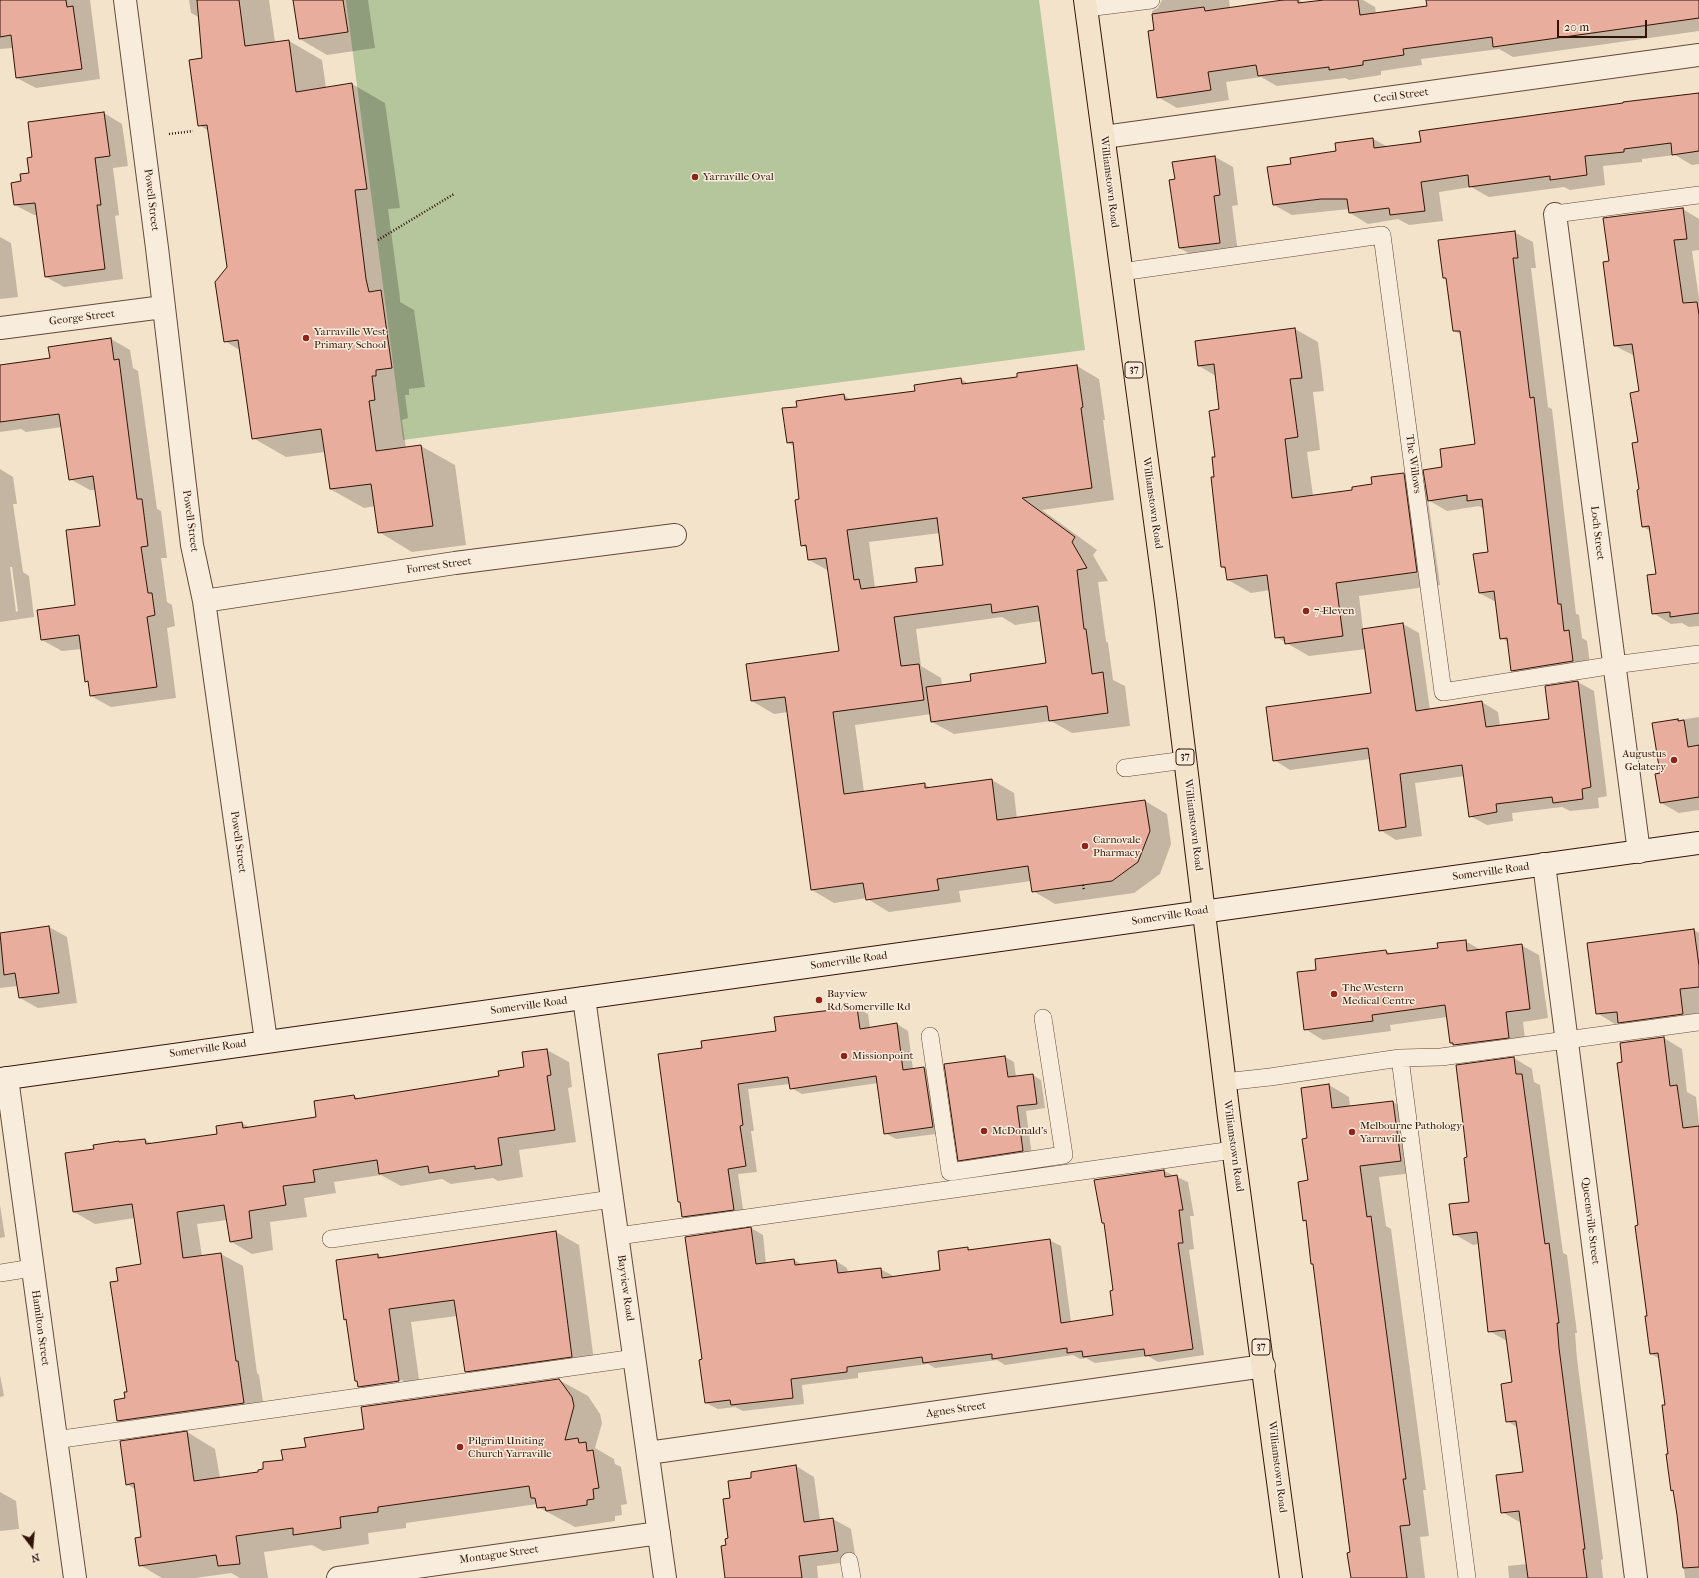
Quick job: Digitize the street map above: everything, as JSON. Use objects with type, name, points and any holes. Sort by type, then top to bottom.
[{"type":"main road","name":"Williamstown Road","points":[[1086,4],[1185,760],[1224,1082],[1264,1366],[1291,1578]]},
{"type":"street","name":"Powell Street","points":[[125,0],[154,226],[192,545],[204,601],[266,1041]]},
{"type":"street","name":"Cecil Street","points":[[1104,137],[1699,55]]},
{"type":"street","name":"Loch Street","points":[[1555,214],[1639,852]]},
{"type":"street","name":"George Street","points":[[0,328],[163,307]]},
{"type":"street","name":"Forrest Street","points":[[204,601],[455,563],[675,535]]},
{"type":"street","name":"Somerville Road","points":[[3,1079],[266,1041],[1699,843]]},
{"type":"street","name":"Queensville Street","points":[[1544,864],[1636,1578]]},
{"type":"street","name":"Bayview Road","points":[[584,998],[665,1578]]},
{"type":"street","name":"Hamilton Street","points":[[3,1079],[32,1268],[75,1578]]},
{"type":"street","name":"Agnes Street","points":[[648,1453],[1264,1366]]},
{"type":"street","name":"Montague Street","points":[[338,1578],[659,1533]]},
{"type":"lane","points":[[1086,4],[1151,0]]},
{"type":"lane","points":[[1555,214],[1699,195]]},
{"type":"lane","name":"The Willows","points":[[1121,272],[1382,235],[1443,692],[1614,665]]},
{"type":"lane","points":[[1614,665],[1699,654]]},
{"type":"lane","points":[[1125,768],[1185,760]]},
{"type":"lane","points":[[930,1036],[950,1172],[1064,1155],[1043,1018]]},
{"type":"lane","points":[[1224,1082],[1270,1077],[1400,1058],[1441,1057],[1699,1022]]},
{"type":"lane","points":[[1400,1058],[1467,1578]]},
{"type":"lane","points":[[618,1236],[1233,1150]]},
{"type":"lane","points":[[331,1239],[612,1199]]},
{"type":"lane","points":[[0,1273],[32,1268]]},
{"type":"lane","points":[[55,1440],[635,1358]]},
{"type":"lane","points":[[849,1561],[852,1578]]},
{"type":"path","points":[[168,134],[193,130]]},
{"type":"path","points":[[378,240],[454,194]]},
{"type":"path","points":[[1083,885],[1084,890]]},
{"type":"green space","points":[[346,0],[1039,0],[1085,350],[403,440]]},
{"type":"building","points":[[0,0],[66,0],[67,7],[73,6],[82,69],[16,78],[11,35],[0,37]]},
{"type":"building","name":"Yarraville West Primary School","points":[[197,0],[239,0],[245,46],[289,40],[296,92],[352,83],[367,189],[355,190],[366,279],[369,292],[381,290],[392,368],[376,370],[376,376],[372,376],[375,400],[369,401],[376,451],[421,445],[433,526],[378,533],[371,484],[330,489],[321,429],[252,439],[238,340],[224,342],[215,282],[227,267],[207,125],[198,126],[189,60],[202,58]]},
{"type":"building","points":[[293,0],[343,0],[348,32],[299,39]]},
{"type":"building","points":[[1283,0],[1298,0],[1298,3],[1324,0],[1358,0],[1360,15],[1427,6],[1426,0],[1699,0],[1699,18],[1493,47],[1492,37],[1403,49],[1404,55],[1363,61],[1363,65],[1329,70],[1329,67],[1258,76],[1256,65],[1208,72],[1211,90],[1157,98],[1148,31],[1154,30],[1152,14],[1204,7],[1205,11]]},
{"type":"building","points":[[1699,93],[1699,151],[1672,155],[1671,143],[1624,149],[1624,152],[1585,156],[1587,175],[1550,180],[1550,176],[1469,187],[1468,175],[1421,182],[1425,211],[1390,215],[1389,208],[1349,213],[1347,199],[1321,199],[1273,205],[1267,167],[1291,164],[1290,158],[1336,151],[1335,143],[1373,138],[1374,148],[1421,142],[1419,131],[1623,102]]},
{"type":"building","points":[[104,112],[110,156],[95,158],[101,205],[97,205],[105,269],[45,277],[35,203],[14,205],[11,183],[21,181],[20,174],[29,173],[27,158],[32,157],[28,122]]},
{"type":"building","points":[[1215,156],[1220,195],[1214,196],[1220,243],[1179,248],[1169,180],[1175,179],[1172,162]]},
{"type":"building","points":[[1683,208],[1687,239],[1674,240],[1683,303],[1697,302],[1699,315],[1699,613],[1670,617],[1670,612],[1652,614],[1647,575],[1656,574],[1649,526],[1642,527],[1637,490],[1639,489],[1632,443],[1638,442],[1630,393],[1639,391],[1632,344],[1614,346],[1603,262],[1609,261],[1603,218]]},
{"type":"building","points":[[1515,231],[1518,258],[1513,258],[1530,398],[1534,397],[1558,604],[1561,604],[1564,631],[1569,630],[1573,661],[1511,671],[1507,638],[1500,639],[1494,591],[1479,593],[1473,554],[1488,552],[1482,499],[1467,501],[1467,495],[1428,501],[1423,470],[1442,467],[1440,449],[1475,444],[1460,331],[1453,331],[1446,278],[1443,278],[1438,240]]},
{"type":"building","points":[[1295,328],[1302,378],[1290,379],[1298,437],[1285,439],[1292,498],[1352,490],[1352,487],[1372,484],[1371,477],[1404,473],[1417,572],[1336,583],[1343,636],[1285,644],[1284,637],[1275,638],[1267,575],[1227,580],[1225,567],[1221,567],[1211,477],[1214,477],[1212,457],[1215,457],[1209,411],[1219,409],[1214,364],[1198,366],[1195,341]]},
{"type":"building","points":[[111,338],[114,360],[119,359],[137,499],[142,499],[148,546],[141,547],[148,593],[152,593],[155,615],[147,617],[157,687],[90,696],[88,681],[85,682],[79,635],[41,640],[37,610],[75,605],[66,530],[100,526],[93,476],[69,480],[59,414],[0,422],[0,365],[50,358],[48,347]]},
{"type":"building","points":[[1077,365],[1083,407],[1081,408],[1092,488],[1022,498],[1075,537],[1072,542],[1087,568],[1077,570],[1084,629],[1086,629],[1092,674],[1103,672],[1108,713],[1049,721],[1047,706],[931,722],[926,687],[971,681],[970,674],[1046,663],[1038,606],[992,613],[991,604],[894,617],[901,666],[919,664],[924,700],[833,712],[844,794],[925,783],[925,788],[992,779],[997,820],[1145,800],[1150,831],[1138,862],[1112,881],[1032,892],[1028,866],[937,879],[939,890],[866,900],[863,883],[811,890],[785,697],[751,701],[746,664],[839,651],[826,558],[808,560],[806,545],[801,546],[795,500],[799,499],[793,442],[787,443],[782,408],[797,407],[796,401],[844,394],[845,400],[915,391],[914,385],[961,378],[962,384],[1017,377],[1017,373]],"holes":[[[937,518],[943,565],[915,568],[917,582],[861,589],[859,579],[854,580],[847,530]]]},
{"type":"building","points":[[1403,623],[1416,711],[1482,701],[1486,727],[1549,719],[1545,686],[1578,681],[1591,787],[1582,789],[1583,799],[1553,803],[1552,797],[1496,804],[1497,812],[1469,817],[1462,765],[1400,774],[1406,827],[1379,831],[1368,748],[1273,761],[1266,707],[1371,693],[1362,629]]},
{"type":"building","name":"Augustus Gelatery","points":[[1678,719],[1678,721],[1684,720],[1688,747],[1699,745],[1699,797],[1660,803],[1655,774],[1660,773],[1652,723]]},
{"type":"building","points":[[49,926],[59,993],[19,998],[15,973],[4,975],[0,933]]},
{"type":"building","points":[[1694,929],[1699,966],[1699,987],[1680,989],[1683,1014],[1618,1023],[1617,1012],[1596,1014],[1587,943]]},
{"type":"building","points":[[1466,940],[1467,951],[1522,944],[1530,1009],[1506,1012],[1509,1038],[1453,1045],[1453,1043],[1450,1043],[1445,1005],[1372,1015],[1373,1021],[1304,1030],[1297,972],[1316,970],[1315,959],[1386,950],[1387,954],[1438,948],[1437,943]]},
{"type":"building","points":[[857,1007],[860,1029],[897,1023],[903,1070],[924,1067],[933,1127],[884,1134],[876,1076],[790,1089],[788,1077],[738,1084],[743,1125],[740,1126],[746,1166],[728,1169],[734,1210],[682,1217],[680,1202],[678,1202],[658,1054],[702,1048],[701,1041],[776,1031],[774,1017]]},
{"type":"building","points":[[1664,1037],[1670,1086],[1677,1085],[1683,1128],[1699,1126],[1699,1567],[1683,1568],[1677,1515],[1673,1490],[1671,1491],[1666,1454],[1668,1454],[1662,1405],[1665,1405],[1658,1353],[1650,1354],[1645,1316],[1647,1316],[1635,1226],[1638,1225],[1617,1063],[1622,1062],[1620,1043]]},
{"type":"building","points":[[547,1049],[551,1075],[547,1076],[555,1130],[498,1138],[502,1165],[475,1169],[475,1166],[429,1173],[428,1166],[379,1174],[377,1160],[313,1170],[315,1182],[283,1186],[286,1205],[249,1211],[252,1238],[230,1242],[224,1205],[177,1212],[183,1258],[221,1253],[236,1361],[238,1361],[244,1403],[117,1421],[114,1400],[125,1398],[124,1392],[127,1392],[110,1282],[118,1281],[116,1268],[141,1264],[132,1204],[73,1212],[65,1153],[94,1149],[93,1145],[119,1141],[145,1139],[146,1144],[217,1134],[216,1126],[242,1122],[243,1128],[316,1117],[314,1101],[354,1095],[355,1099],[499,1076],[498,1071],[524,1067],[522,1052]]},
{"type":"building","name":"McDonald's","points":[[1005,1056],[1008,1077],[1033,1074],[1037,1104],[1017,1106],[1023,1151],[958,1161],[944,1064]]},
{"type":"building","points":[[1514,1057],[1516,1074],[1522,1074],[1545,1244],[1549,1243],[1559,1323],[1557,1323],[1559,1348],[1585,1549],[1583,1549],[1587,1578],[1528,1578],[1519,1511],[1501,1513],[1496,1475],[1523,1472],[1516,1421],[1506,1422],[1501,1384],[1512,1382],[1505,1330],[1488,1332],[1477,1232],[1453,1235],[1449,1204],[1469,1202],[1464,1158],[1467,1157],[1456,1065]]},
{"type":"building","points":[[1329,1084],[1332,1108],[1393,1101],[1401,1161],[1360,1166],[1367,1217],[1371,1216],[1406,1479],[1403,1479],[1410,1525],[1400,1526],[1407,1578],[1351,1578],[1347,1553],[1350,1552],[1313,1264],[1311,1264],[1306,1220],[1303,1221],[1298,1182],[1308,1180],[1302,1139],[1307,1138],[1301,1088]]},
{"type":"building","points":[[1164,1170],[1165,1177],[1177,1175],[1183,1210],[1179,1210],[1183,1243],[1178,1243],[1193,1349],[1145,1356],[1144,1349],[1083,1357],[1082,1351],[1067,1353],[1067,1348],[992,1359],[992,1354],[923,1363],[922,1357],[847,1367],[847,1372],[791,1379],[793,1398],[731,1405],[730,1400],[705,1403],[699,1360],[702,1359],[685,1237],[751,1227],[756,1264],[794,1259],[795,1265],[836,1260],[838,1273],[881,1268],[882,1278],[940,1270],[938,1251],[968,1247],[968,1250],[1050,1239],[1061,1323],[1113,1315],[1110,1291],[1113,1290],[1104,1223],[1102,1223],[1094,1180]]},
{"type":"building","points":[[556,1231],[572,1357],[465,1372],[454,1300],[389,1309],[399,1381],[358,1387],[357,1381],[355,1381],[346,1319],[344,1320],[336,1260],[378,1254],[378,1258]]},
{"type":"building","points":[[559,1379],[572,1397],[574,1406],[565,1440],[578,1438],[579,1443],[586,1442],[587,1451],[593,1450],[599,1488],[593,1489],[594,1499],[587,1500],[587,1505],[546,1511],[545,1507],[537,1508],[535,1498],[531,1498],[529,1486],[378,1507],[378,1512],[340,1517],[341,1528],[293,1535],[293,1528],[236,1536],[240,1564],[218,1566],[216,1555],[139,1566],[135,1538],[141,1537],[134,1483],[126,1485],[120,1441],[187,1431],[194,1481],[258,1472],[258,1470],[263,1469],[263,1462],[283,1460],[281,1450],[306,1447],[304,1438],[364,1429],[361,1407]]},
{"type":"building","points":[[796,1465],[804,1522],[833,1518],[838,1551],[799,1556],[802,1578],[725,1578],[721,1546],[726,1545],[725,1539],[728,1538],[723,1499],[730,1498],[728,1481],[751,1478],[751,1472]]},
{"type":"place","name":"Yarraville Oval","points":[[695,177]]},
{"type":"place","name":"Yarraville West Primary School","points":[[306,338]]},
{"type":"place","name":"7-Eleven","points":[[1306,611]]},
{"type":"place","name":"Augustus Gelatery","points":[[1674,760]]},
{"type":"place","name":"Carnovale Pharmacy","points":[[1085,846]]},
{"type":"place","name":"The Western Medical Centre","points":[[1334,994]]},
{"type":"place","name":"Bayview Rd/Somerville Rd","points":[[819,1000]]},
{"type":"place","name":"Missionpoint","points":[[844,1056]]},
{"type":"place","name":"McDonald's","points":[[984,1131]]},
{"type":"place","name":"Melbourne Pathology Yarraville","points":[[1352,1132]]},
{"type":"place","name":"Pilgrim Uniting Church Yarraville","points":[[460,1447]]}]
